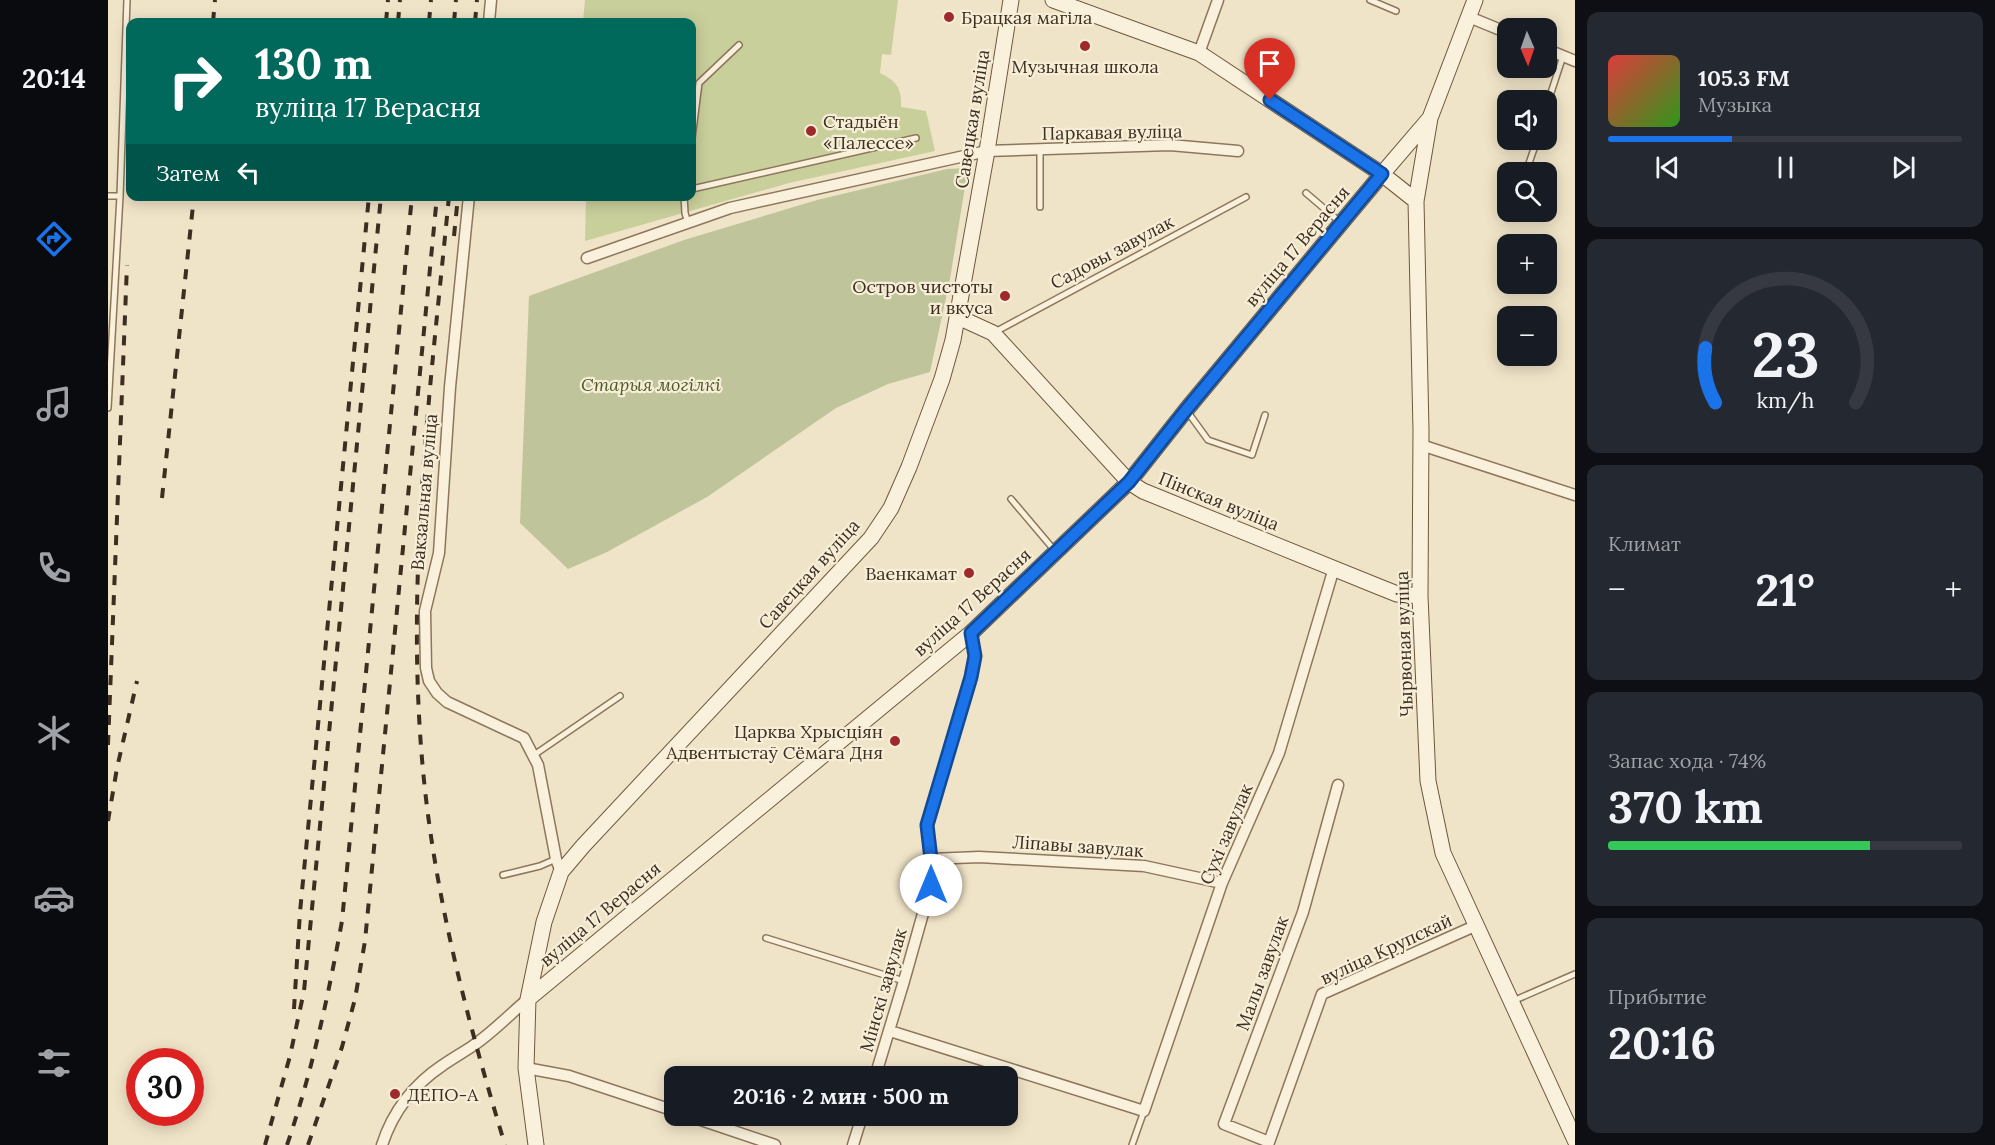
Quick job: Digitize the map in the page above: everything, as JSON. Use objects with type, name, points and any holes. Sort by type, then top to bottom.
[{"type":"street","points":[[489,18],[491,0]]},
{"type":"street","name":"Савецкая вуліца","points":[[536,1145],[526,1068],[528,999],[558,865],[583,846],[871,538],[891,508],[942,379],[958,317],[1011,0]]},
{"type":"street","points":[[1053,0],[1199,53],[1382,174],[1416,201]]},
{"type":"street","points":[[1199,53],[1218,0]]},
{"type":"street","name":"Чырвоная вуліца","points":[[1475,0],[1430,118],[1416,201],[1420,596],[1428,781],[1443,853],[1575,1140]]},
{"type":"street","points":[[1469,17],[1497,28]]},
{"type":"street","points":[[1557,54],[1575,60]]},
{"type":"street","name":"Чырвоная вуліца","points":[[1382,174],[1430,118]]},
{"type":"street","name":"Паркавая вуліца","points":[[587,258],[730,208],[987,151],[1170,145],[1238,151]]},
{"type":"street","name":"вуліца 17 Верасня","points":[[528,999],[971,633],[1129,482],[1382,174]]},
{"type":"street","name":"Вакзальная вуліца","points":[[469,201],[450,387],[439,553],[425,611],[426,668],[429,681],[447,702],[524,738],[538,765],[558,865]]},
{"type":"street","name":"Пінская вуліца","points":[[958,317],[993,333],[1129,482],[1143,491],[1397,594],[1420,596]]},
{"type":"street","points":[[1420,445],[1575,495]]},
{"type":"street","name":"Сухі завулак","points":[[1144,1112],[1222,883],[1279,753],[1334,568]]},
{"type":"street","name":"Мінскі завулак","points":[[879,1066],[931,885],[927,825],[971,677],[975,656],[971,633]]},
{"type":"street","name":"Малы завулак","points":[[1269,1143],[1224,1124],[1303,912],[1338,785]]},
{"type":"street","name":"Ліпавы завулак","points":[[931,859],[979,857],[1144,866],[1222,883]]},
{"type":"street","name":"вуліца Крупскай","points":[[1269,1143],[1322,994],[1477,925]]},
{"type":"street","points":[[382,1145],[403,1101],[422,1081],[476,1044],[528,999]]},
{"type":"street","points":[[890,1031],[1144,1112]]},
{"type":"street","points":[[526,1068],[569,1076],[664,1108]]},
{"type":"street","points":[[718,1126],[775,1145]]},
{"type":"street","points":[[853,1145],[859,1126]]},
{"type":"lane","points":[[126,18],[127,0]]},
{"type":"lane","points":[[1370,0],[1396,11]]},
{"type":"lane","points":[[108,408],[120,196],[126,28]]},
{"type":"lane","points":[[696,107],[699,83],[738,45]]},
{"type":"lane","points":[[1552,90],[1563,56]]},
{"type":"lane","points":[[696,188],[916,138]]},
{"type":"lane","points":[[1040,149],[1040,207]]},
{"type":"lane","points":[[1306,193],[1341,223]]},
{"type":"lane","points":[[108,196],[120,196]]},
{"type":"lane","name":"Садовы завулак","points":[[993,333],[1246,197]]},
{"type":"lane","points":[[684,201],[688,223]]},
{"type":"lane","points":[[1186,410],[1208,440],[1252,455],[1265,415]]},
{"type":"lane","points":[[1011,499],[1056,552]]},
{"type":"lane","points":[[534,755],[620,696]]},
{"type":"lane","points":[[503,875],[540,866],[558,865]]},
{"type":"lane","points":[[766,938],[904,981]]},
{"type":"lane","points":[[1510,1002],[1575,974]]},
{"type":"lane","points":[[1132,1145],[1144,1112]]},
{"type":"green space","name":"Стадыён «Палессе»","points":[[585,0],[898,0],[891,55],[882,54],[880,73],[897,86],[901,107],[926,111],[935,151],[789,183],[585,241],[586,201],[696,201],[696,18],[583,18]]},
{"type":"green space","name":"Старыя могілкі","points":[[968,168],[950,279],[930,372],[888,384],[836,408],[707,497],[607,552],[568,569],[520,523],[529,296],[684,240],[817,200],[947,169]]},
{"type":"railway","points":[[213,18],[215,0]]},
{"type":"railway","points":[[386,18],[388,0]]},
{"type":"railway","points":[[398,18],[400,0]]},
{"type":"railway","points":[[429,18],[431,0]]},
{"type":"railway","points":[[454,18],[456,0]]},
{"type":"railway","points":[[475,18],[477,0]]},
{"type":"railway","points":[[162,498],[193,201]]},
{"type":"railway","points":[[294,1009],[300,912],[369,201]]},
{"type":"railway","points":[[265,1145],[290,1056],[304,991],[381,201]]},
{"type":"railway","points":[[287,1145],[319,1034],[342,921],[412,201]]},
{"type":"railway","points":[[308,1145],[342,1047],[355,999],[365,941],[437,201]]},
{"type":"railway","points":[[449,201],[428,407],[419,548],[418,689],[422,759],[434,857],[453,954],[505,1145]]},
{"type":"railway","points":[[454,236],[458,201]]},
{"type":"railway","points":[[108,745],[127,265]]},
{"type":"railway","points":[[108,821],[117,768],[137,681]]},
{"type":"place","name":"Брацкая магіла","points":[[949,17]]},
{"type":"place","name":"Музычная школа","points":[[1085,46]]},
{"type":"place","name":"Стадыён «Палессе»","points":[[811,131]]},
{"type":"place","name":"Остров чистоты и вкуса","points":[[1005,296]]},
{"type":"place","name":"Ваенкамат","points":[[969,573]]},
{"type":"place","name":"Царква Хрысціян Адвентыстаў Сёмага Дня","points":[[895,741]]},
{"type":"place","name":"ДЕПО-А","points":[[395,1094]]},
{"type":"route","points":[[931,885],[927,825],[971,677],[975,656],[971,633],[1129,482],[1382,174],[1270,100]]}]
